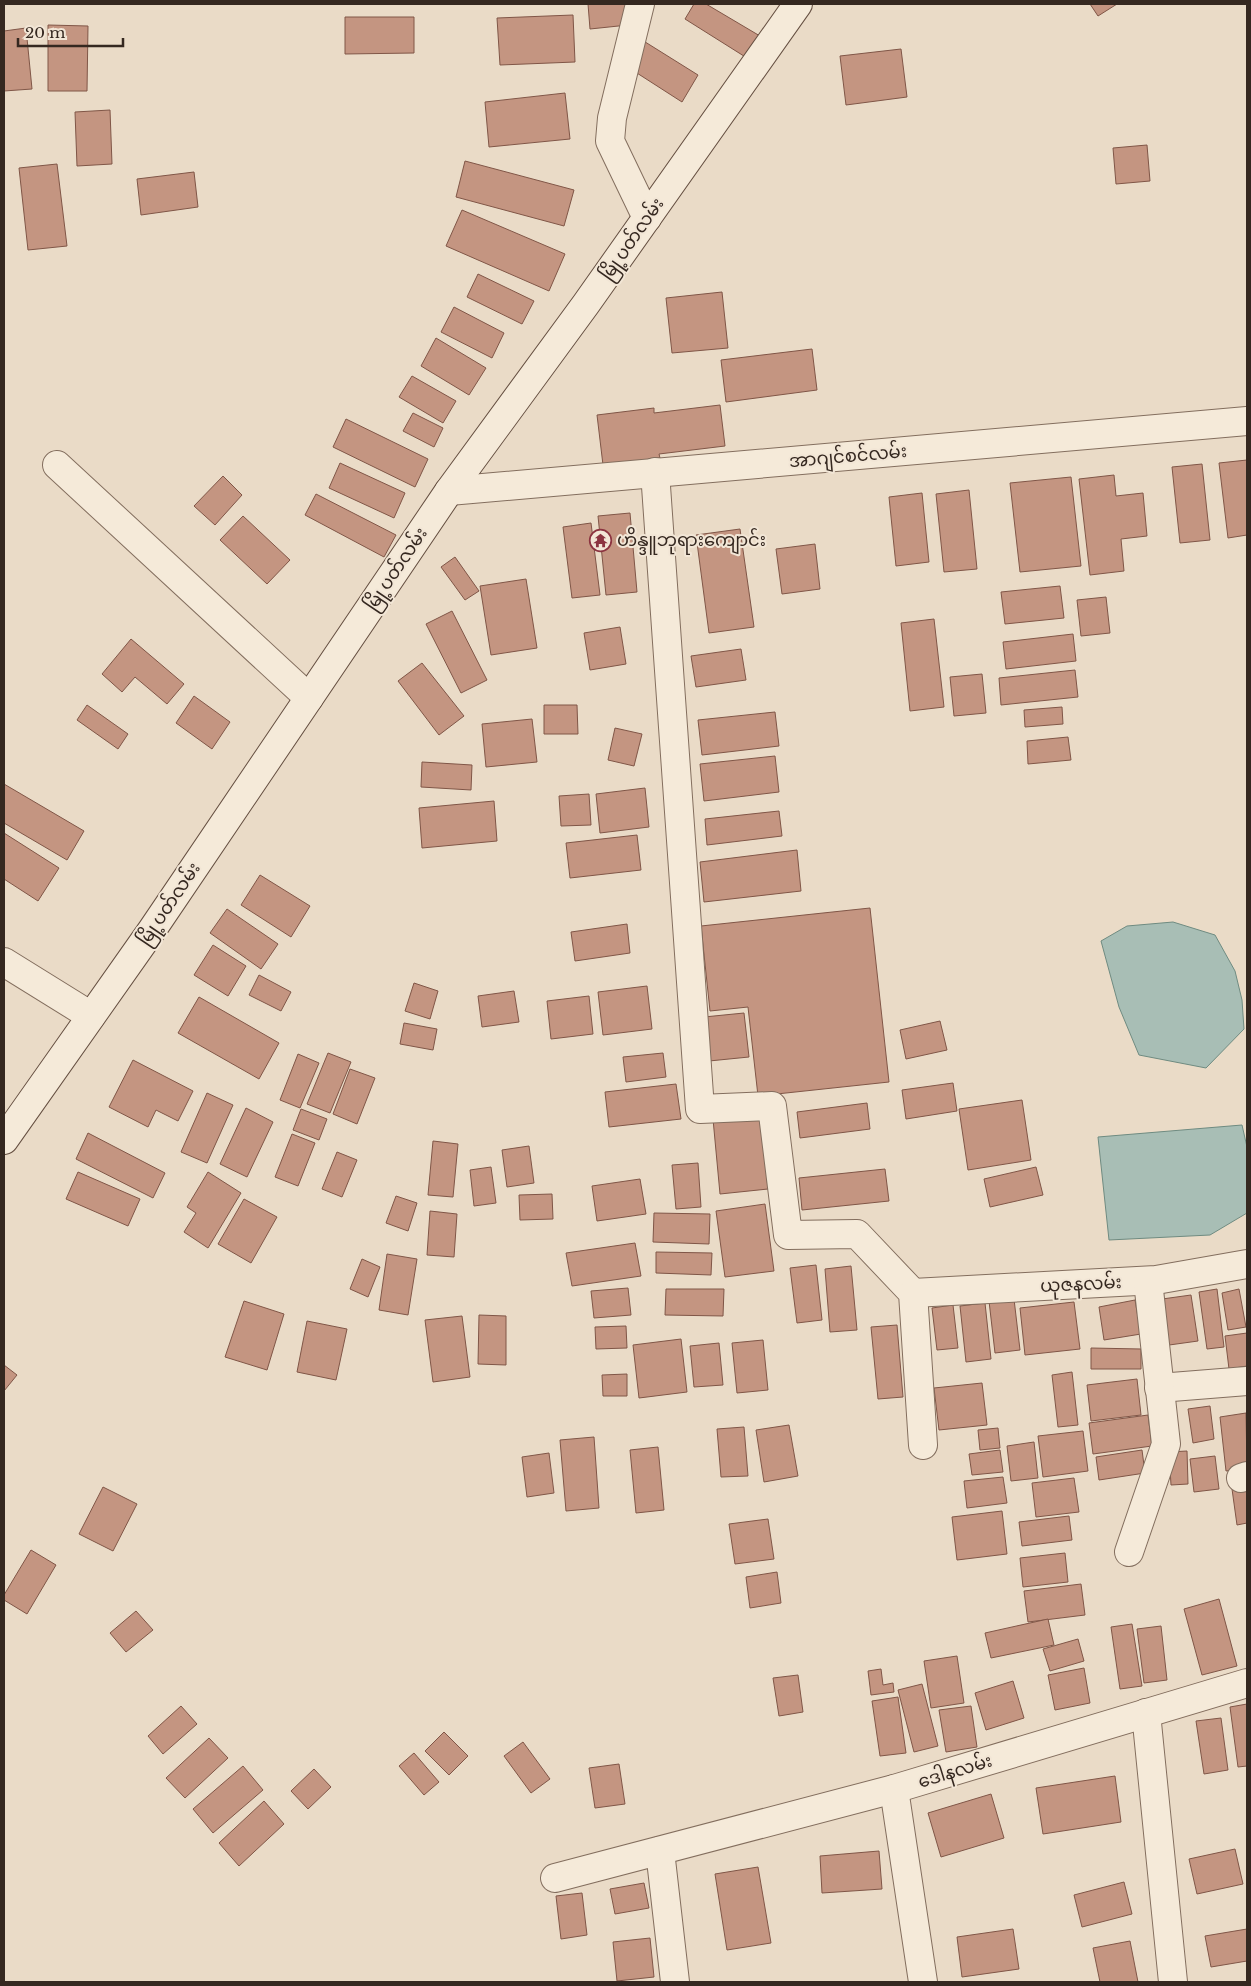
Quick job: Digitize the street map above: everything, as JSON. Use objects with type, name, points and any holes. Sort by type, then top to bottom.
[{"type":"street","points":[[640,4],[612,118],[610,141],[647,218]]},
{"type":"street","name":"မြို့ပတ်လမ်း","points":[[4,1140],[152,930],[449,491],[647,218],[798,4]]},
{"type":"street","name":"အာဂျင်စင်လမ်း","points":[[449,491],[1247,421]]},
{"type":"street","points":[[57,464],[309,698]]},
{"type":"street","points":[[655,472],[700,1108],[772,1106],[788,1235],[857,1234],[914,1293],[923,1445]]},
{"type":"street","points":[[4,962],[91,1016]]},
{"type":"street","name":"ယုဇနလမ်း","points":[[914,1293],[1148,1281],[1247,1264]]},
{"type":"street","points":[[1129,1552],[1166,1444],[1148,1281]]},
{"type":"street","points":[[1160,1388],[1247,1380]]},
{"type":"street","name":"ဒေါနလမ်း","points":[[555,1878],[894,1789],[1247,1683]]},
{"type":"street","points":[[1146,1714],[1173,1982]]},
{"type":"street","points":[[894,1789],[923,1982]]},
{"type":"street","points":[[660,1851],[674,1982]]},
{"type":"shaded area","points":[[1173,922],[1215,935],[1235,971],[1242,1000],[1244,1029],[1206,1068],[1139,1055],[1119,1007],[1101,941],[1127,926]]},
{"type":"shaded area","points":[[1242,1125],[1247,1147],[1247,1213],[1210,1235],[1109,1240],[1098,1137]]},
{"type":"building","points":[[588,4],[626,4],[628,25],[590,29]]},
{"type":"building","points":[[694,4],[706,4],[760,36],[747,58],[685,19]]},
{"type":"building","points":[[1090,4],[1117,4],[1098,16]]},
{"type":"building","points":[[573,15],[575,62],[500,65],[497,18]]},
{"type":"building","points":[[345,17],[414,17],[414,53],[345,54]]},
{"type":"building","points":[[48,25],[88,26],[87,91],[48,91]]},
{"type":"building","points":[[26,28],[32,89],[4,91],[4,31]]},
{"type":"building","points":[[642,40],[698,75],[682,102],[626,66]]},
{"type":"building","points":[[901,49],[907,97],[846,105],[840,56]]},
{"type":"building","points":[[565,93],[570,139],[489,147],[485,102]]},
{"type":"building","points":[[110,110],[112,164],[77,166],[75,112]]},
{"type":"building","points":[[1147,145],[1150,181],[1116,184],[1113,148]]},
{"type":"building","points":[[465,161],[574,190],[564,226],[456,197]]},
{"type":"building","points":[[57,164],[67,246],[28,250],[19,168]]},
{"type":"building","points":[[194,172],[198,207],[141,215],[137,179]]},
{"type":"building","points":[[462,210],[565,254],[549,291],[446,246]]},
{"type":"building","points":[[478,274],[534,301],[522,324],[467,297]]},
{"type":"building","points":[[722,292],[728,348],[672,353],[666,298]]},
{"type":"building","points":[[454,307],[504,333],[492,358],[441,332]]},
{"type":"building","points":[[436,338],[486,368],[469,395],[421,366]]},
{"type":"building","points":[[812,349],[817,390],[726,402],[721,360]]},
{"type":"building","points":[[412,376],[456,401],[443,423],[399,397]]},
{"type":"building","points":[[720,405],[725,446],[659,454],[660,458],[603,465],[597,415],[654,408],[654,413]]},
{"type":"building","points":[[413,413],[443,428],[434,447],[403,431]]},
{"type":"building","points":[[346,419],[428,459],[415,487],[333,447]]},
{"type":"building","points":[[1247,460],[1247,535],[1228,538],[1219,463]]},
{"type":"building","points":[[340,463],[405,493],[394,518],[329,488]]},
{"type":"building","points":[[1202,464],[1210,540],[1180,543],[1172,467]]},
{"type":"building","points":[[1114,475],[1116,496],[1143,493],[1147,536],[1121,539],[1124,571],[1090,575],[1079,479]]},
{"type":"building","points":[[223,476],[242,495],[215,525],[194,506]]},
{"type":"building","points":[[1071,477],[1081,566],[1020,572],[1010,483]]},
{"type":"building","points":[[969,490],[977,569],[944,572],[936,494]]},
{"type":"building","points":[[922,493],[929,562],[896,566],[889,497]]},
{"type":"building","points":[[316,494],[396,535],[384,557],[305,515]]},
{"type":"building","points":[[630,513],[637,592],[606,595],[598,516]]},
{"type":"building","points":[[243,516],[290,560],[267,584],[220,540]]},
{"type":"building","points":[[591,523],[600,595],[572,598],[563,527]]},
{"type":"building","points":[[740,529],[754,627],[709,633],[696,535]]},
{"type":"building","points":[[815,544],[820,589],[782,594],[776,549]]},
{"type":"building","points":[[455,557],[479,591],[465,600],[441,567]]},
{"type":"building","points":[[526,579],[537,648],[491,655],[480,586]]},
{"type":"building","points":[[1060,586],[1064,618],[1005,624],[1001,592]]},
{"type":"building","points":[[1106,597],[1110,633],[1081,636],[1077,600]]},
{"type":"building","points":[[452,611],[487,680],[461,693],[426,624]]},
{"type":"building","points":[[934,619],[944,707],[910,711],[901,623]]},
{"type":"building","points":[[620,627],[626,664],[590,670],[584,633]]},
{"type":"building","points":[[1073,634],[1076,661],[1006,669],[1003,642]]},
{"type":"building","points":[[131,639],[184,684],[167,704],[135,677],[122,692],[102,674]]},
{"type":"building","points":[[741,649],[746,680],[696,687],[691,656]]},
{"type":"building","points":[[422,663],[464,716],[439,735],[398,681]]},
{"type":"building","points":[[1075,670],[1078,697],[1001,705],[999,678]]},
{"type":"building","points":[[982,674],[986,713],[954,716],[950,677]]},
{"type":"building","points":[[194,696],[230,722],[212,749],[176,723]]},
{"type":"building","points":[[87,705],[128,734],[118,749],[77,720]]},
{"type":"building","points":[[544,705],[577,705],[578,734],[544,734]]},
{"type":"building","points":[[1062,707],[1063,724],[1025,727],[1024,710]]},
{"type":"building","points":[[775,712],[779,746],[702,755],[698,720]]},
{"type":"building","points":[[532,719],[537,762],[486,767],[482,724]]},
{"type":"building","points":[[615,728],[642,734],[634,766],[608,760]]},
{"type":"building","points":[[1068,737],[1071,760],[1028,764],[1027,741]]},
{"type":"building","points":[[775,756],[779,792],[704,801],[700,764]]},
{"type":"building","points":[[422,762],[472,765],[471,790],[421,787]]},
{"type":"building","points":[[4,784],[84,831],[67,860],[4,823]]},
{"type":"building","points":[[645,788],[649,827],[600,833],[596,794]]},
{"type":"building","points":[[589,794],[591,825],[561,826],[559,796]]},
{"type":"building","points":[[494,801],[497,841],[422,848],[419,808]]},
{"type":"building","points":[[779,811],[782,836],[707,845],[705,819]]},
{"type":"building","points":[[4,833],[59,868],[38,901],[4,879]]},
{"type":"building","points":[[637,835],[641,870],[570,878],[566,843]]},
{"type":"building","points":[[797,850],[801,891],[704,902],[700,862]]},
{"type":"building","points":[[260,875],[310,906],[291,937],[241,905]]},
{"type":"building","points":[[870,908],[889,1082],[758,1096],[748,1007],[710,1011],[701,926]]},
{"type":"building","points":[[227,909],[278,944],[261,969],[210,933]]},
{"type":"building","points":[[627,924],[630,953],[575,961],[571,932]]},
{"type":"building","points":[[213,945],[246,966],[228,996],[194,975]]},
{"type":"building","points":[[259,975],[291,992],[281,1011],[249,995]]},
{"type":"building","points":[[414,983],[438,991],[430,1019],[405,1011]]},
{"type":"building","points":[[647,986],[652,1029],[603,1035],[598,992]]},
{"type":"building","points":[[514,991],[519,1022],[482,1027],[478,996]]},
{"type":"building","points":[[589,996],[593,1034],[551,1039],[547,1001]]},
{"type":"building","points":[[199,997],[279,1043],[259,1079],[178,1033]]},
{"type":"building","points":[[744,1013],[749,1057],[709,1061],[704,1017]]},
{"type":"building","points":[[940,1021],[947,1050],[906,1059],[900,1030]]},
{"type":"building","points":[[404,1023],[437,1029],[433,1050],[400,1044]]},
{"type":"building","points":[[328,1053],[351,1062],[330,1113],[307,1104]]},
{"type":"building","points":[[663,1053],[666,1077],[626,1082],[623,1057]]},
{"type":"building","points":[[298,1054],[319,1063],[300,1108],[280,1100]]},
{"type":"building","points":[[133,1060],[193,1091],[178,1121],[156,1110],[148,1127],[109,1107]]},
{"type":"building","points":[[350,1069],[375,1078],[357,1124],[333,1114]]},
{"type":"building","points":[[953,1083],[957,1111],[906,1119],[902,1090]]},
{"type":"building","points":[[676,1084],[681,1119],[609,1127],[605,1092]]},
{"type":"building","points":[[207,1093],[233,1105],[207,1163],[181,1152]]},
{"type":"building","points":[[1022,1100],[1031,1160],[968,1170],[959,1109]]},
{"type":"building","points":[[867,1103],[870,1129],[800,1138],[797,1112]]},
{"type":"building","points":[[246,1108],[273,1122],[247,1177],[220,1164]]},
{"type":"building","points":[[301,1109],[327,1119],[319,1140],[293,1130]]},
{"type":"building","points":[[761,1115],[768,1189],[720,1194],[713,1119]]},
{"type":"building","points":[[88,1133],[165,1173],[153,1198],[76,1159]]},
{"type":"building","points":[[292,1134],[315,1143],[298,1186],[275,1177]]},
{"type":"building","points":[[433,1141],[458,1144],[453,1197],[428,1195]]},
{"type":"building","points":[[529,1146],[534,1183],[507,1187],[502,1150]]},
{"type":"building","points":[[337,1152],[357,1160],[342,1197],[322,1189]]},
{"type":"building","points":[[698,1163],[701,1207],[676,1209],[672,1165]]},
{"type":"building","points":[[491,1167],[496,1203],[474,1206],[470,1170]]},
{"type":"building","points":[[1036,1167],[1043,1195],[990,1207],[984,1179]]},
{"type":"building","points":[[885,1169],[889,1201],[802,1210],[799,1178]]},
{"type":"building","points":[[78,1172],[140,1199],[128,1226],[66,1199]]},
{"type":"building","points":[[208,1172],[241,1193],[208,1248],[184,1232],[196,1213],[187,1207]]},
{"type":"building","points":[[640,1179],[646,1214],[597,1221],[592,1186]]},
{"type":"building","points":[[552,1194],[553,1219],[520,1220],[519,1195]]},
{"type":"building","points":[[396,1196],[417,1203],[408,1231],[386,1223]]},
{"type":"building","points":[[244,1199],[277,1217],[251,1263],[218,1244]]},
{"type":"building","points":[[765,1204],[774,1271],[725,1277],[716,1211]]},
{"type":"building","points":[[430,1211],[457,1214],[454,1257],[427,1255]]},
{"type":"building","points":[[654,1213],[710,1214],[709,1244],[653,1242]]},
{"type":"building","points":[[635,1243],[641,1276],[572,1286],[566,1253]]},
{"type":"building","points":[[656,1252],[712,1253],[711,1275],[656,1273]]},
{"type":"building","points":[[387,1254],[417,1259],[408,1315],[379,1310]]},
{"type":"building","points":[[362,1259],[380,1267],[368,1297],[350,1289]]},
{"type":"building","points":[[816,1265],[822,1320],[797,1323],[790,1268]]},
{"type":"building","points":[[851,1266],[857,1330],[830,1332],[825,1269]]},
{"type":"building","points":[[628,1288],[631,1315],[594,1318],[591,1291]]},
{"type":"building","points":[[666,1289],[724,1289],[723,1316],[665,1315]]},
{"type":"building","points":[[1217,1289],[1224,1347],[1207,1349],[1199,1292]]},
{"type":"building","points":[[1239,1289],[1246,1327],[1228,1330],[1222,1293]]},
{"type":"building","points":[[1191,1295],[1198,1341],[1162,1346],[1155,1300]]},
{"type":"building","points":[[1014,1299],[1020,1350],[995,1353],[989,1301]]},
{"type":"building","points":[[1135,1300],[1141,1334],[1104,1340],[1099,1307]]},
{"type":"building","points":[[244,1301],[284,1314],[267,1370],[225,1357]]},
{"type":"building","points":[[1074,1302],[1080,1349],[1025,1355],[1020,1308]]},
{"type":"building","points":[[985,1303],[991,1359],[966,1362],[960,1306]]},
{"type":"building","points":[[953,1305],[958,1348],[937,1350],[932,1308]]},
{"type":"building","points":[[479,1315],[506,1316],[506,1365],[478,1364]]},
{"type":"building","points":[[462,1316],[470,1377],[433,1382],[425,1320]]},
{"type":"building","points":[[307,1321],[347,1329],[336,1380],[297,1372]]},
{"type":"building","points":[[897,1325],[903,1397],[878,1399],[871,1327]]},
{"type":"building","points":[[626,1326],[627,1348],[596,1349],[595,1327]]},
{"type":"building","points":[[1247,1333],[1247,1366],[1229,1369],[1225,1336]]},
{"type":"building","points":[[681,1339],[687,1392],[639,1398],[633,1345]]},
{"type":"building","points":[[763,1340],[768,1390],[737,1393],[732,1343]]},
{"type":"building","points":[[719,1343],[723,1385],[694,1387],[690,1346]]},
{"type":"building","points":[[1091,1348],[1141,1349],[1141,1369],[1091,1369]]},
{"type":"building","points":[[4,1365],[17,1375],[4,1391]]},
{"type":"building","points":[[1072,1372],[1078,1425],[1058,1427],[1052,1375]]},
{"type":"building","points":[[627,1374],[627,1396],[603,1396],[602,1375]]},
{"type":"building","points":[[1137,1379],[1141,1415],[1091,1421],[1087,1385]]},
{"type":"building","points":[[982,1383],[987,1425],[939,1430],[934,1388]]},
{"type":"building","points":[[1210,1406],[1214,1439],[1193,1443],[1188,1409]]},
{"type":"building","points":[[1246,1413],[1247,1468],[1226,1471],[1220,1417]]},
{"type":"building","points":[[1148,1415],[1152,1446],[1093,1454],[1089,1423]]},
{"type":"building","points":[[789,1425],[798,1476],[764,1482],[756,1430]]},
{"type":"building","points":[[744,1427],[748,1476],[721,1477],[717,1429]]},
{"type":"building","points":[[998,1428],[1000,1448],[980,1450],[978,1430]]},
{"type":"building","points":[[1083,1431],[1088,1471],[1043,1477],[1038,1436]]},
{"type":"building","points":[[594,1437],[599,1508],[566,1511],[560,1440]]},
{"type":"building","points":[[1034,1442],[1038,1478],[1011,1481],[1007,1446]]},
{"type":"building","points":[[658,1447],[664,1510],[636,1513],[630,1450]]},
{"type":"building","points":[[1000,1450],[1003,1472],[972,1475],[969,1454]]},
{"type":"building","points":[[1142,1450],[1145,1473],[1099,1480],[1096,1457]]},
{"type":"building","points":[[1187,1451],[1188,1484],[1171,1485],[1169,1452]]},
{"type":"building","points":[[549,1453],[554,1493],[527,1497],[522,1457]]},
{"type":"building","points":[[1215,1456],[1219,1489],[1194,1492],[1190,1459]]},
{"type":"building","points":[[1003,1477],[1007,1503],[967,1508],[964,1481]]},
{"type":"building","points":[[1074,1478],[1079,1512],[1036,1517],[1032,1483]]},
{"type":"building","points":[[103,1487],[137,1504],[113,1551],[79,1534]]},
{"type":"building","points":[[1247,1487],[1247,1523],[1237,1525],[1232,1489]]},
{"type":"building","points":[[1002,1511],[1007,1554],[957,1560],[952,1517]]},
{"type":"building","points":[[1069,1516],[1072,1540],[1022,1546],[1019,1522]]},
{"type":"building","points":[[768,1519],[774,1559],[735,1564],[729,1524]]},
{"type":"building","points":[[31,1550],[56,1565],[27,1614],[4,1600],[4,1595]]},
{"type":"building","points":[[1065,1553],[1068,1582],[1023,1587],[1020,1558]]},
{"type":"building","points":[[777,1572],[781,1603],[750,1608],[746,1577]]},
{"type":"building","points":[[1081,1584],[1085,1615],[1028,1622],[1024,1591]]},
{"type":"building","points":[[1219,1599],[1237,1666],[1202,1675],[1184,1609]]},
{"type":"building","points":[[136,1611],[153,1630],[126,1652],[110,1633]]},
{"type":"building","points":[[1048,1619],[1054,1645],[991,1658],[985,1633]]},
{"type":"building","points":[[1132,1624],[1142,1686],[1120,1689],[1111,1627]]},
{"type":"building","points":[[1161,1626],[1167,1680],[1144,1683],[1137,1629]]},
{"type":"building","points":[[1078,1639],[1084,1661],[1050,1671],[1043,1649]]},
{"type":"building","points":[[957,1656],[964,1703],[931,1708],[924,1661]]},
{"type":"building","points":[[1084,1668],[1090,1703],[1055,1710],[1048,1675]]},
{"type":"building","points":[[881,1669],[883,1685],[893,1683],[894,1692],[871,1695],[868,1671]]},
{"type":"building","points":[[798,1675],[803,1712],[779,1716],[773,1678]]},
{"type":"building","points":[[1013,1681],[1024,1718],[986,1730],[975,1693]]},
{"type":"building","points":[[922,1684],[938,1746],[914,1752],[898,1690]]},
{"type":"building","points":[[898,1697],[906,1753],[880,1756],[872,1701]]},
{"type":"building","points":[[1247,1704],[1247,1766],[1238,1767],[1230,1707]]},
{"type":"building","points":[[181,1706],[197,1724],[163,1754],[148,1736]]},
{"type":"building","points":[[971,1706],[977,1747],[946,1752],[939,1710]]},
{"type":"building","points":[[1221,1718],[1228,1770],[1204,1774],[1196,1721]]},
{"type":"building","points":[[444,1732],[468,1756],[449,1775],[425,1751]]},
{"type":"building","points":[[209,1738],[228,1758],[185,1798],[166,1778]]},
{"type":"building","points":[[523,1742],[550,1779],[531,1793],[504,1756]]},
{"type":"building","points":[[414,1753],[439,1782],[424,1795],[399,1766]]},
{"type":"building","points":[[619,1764],[625,1804],[595,1808],[589,1768]]},
{"type":"building","points":[[243,1766],[263,1790],[213,1833],[193,1809]]},
{"type":"building","points":[[314,1769],[331,1787],[308,1809],[291,1791]]},
{"type":"building","points":[[1115,1776],[1121,1822],[1043,1834],[1036,1788]]},
{"type":"building","points":[[991,1794],[1004,1838],[941,1857],[928,1813]]},
{"type":"building","points":[[264,1801],[284,1824],[239,1866],[219,1843]]},
{"type":"building","points":[[1235,1849],[1243,1884],[1197,1894],[1189,1859]]},
{"type":"building","points":[[879,1851],[882,1889],[822,1893],[820,1856]]},
{"type":"building","points":[[758,1867],[771,1943],[727,1950],[715,1874]]},
{"type":"building","points":[[1124,1882],[1132,1914],[1082,1927],[1074,1895]]},
{"type":"building","points":[[644,1883],[649,1908],[615,1914],[610,1889]]},
{"type":"building","points":[[582,1893],[587,1935],[561,1939],[556,1896]]},
{"type":"building","points":[[1013,1929],[1019,1969],[962,1977],[957,1937]]},
{"type":"building","points":[[1247,1929],[1247,1961],[1211,1967],[1205,1936]]},
{"type":"building","points":[[650,1938],[654,1977],[617,1981],[613,1942]]},
{"type":"building","points":[[1130,1941],[1138,1982],[1100,1982],[1093,1948]]},
{"type":"place","name":"ဟိန္ဒူဘုရားကျောင်း","points":[[601,540]]}]
